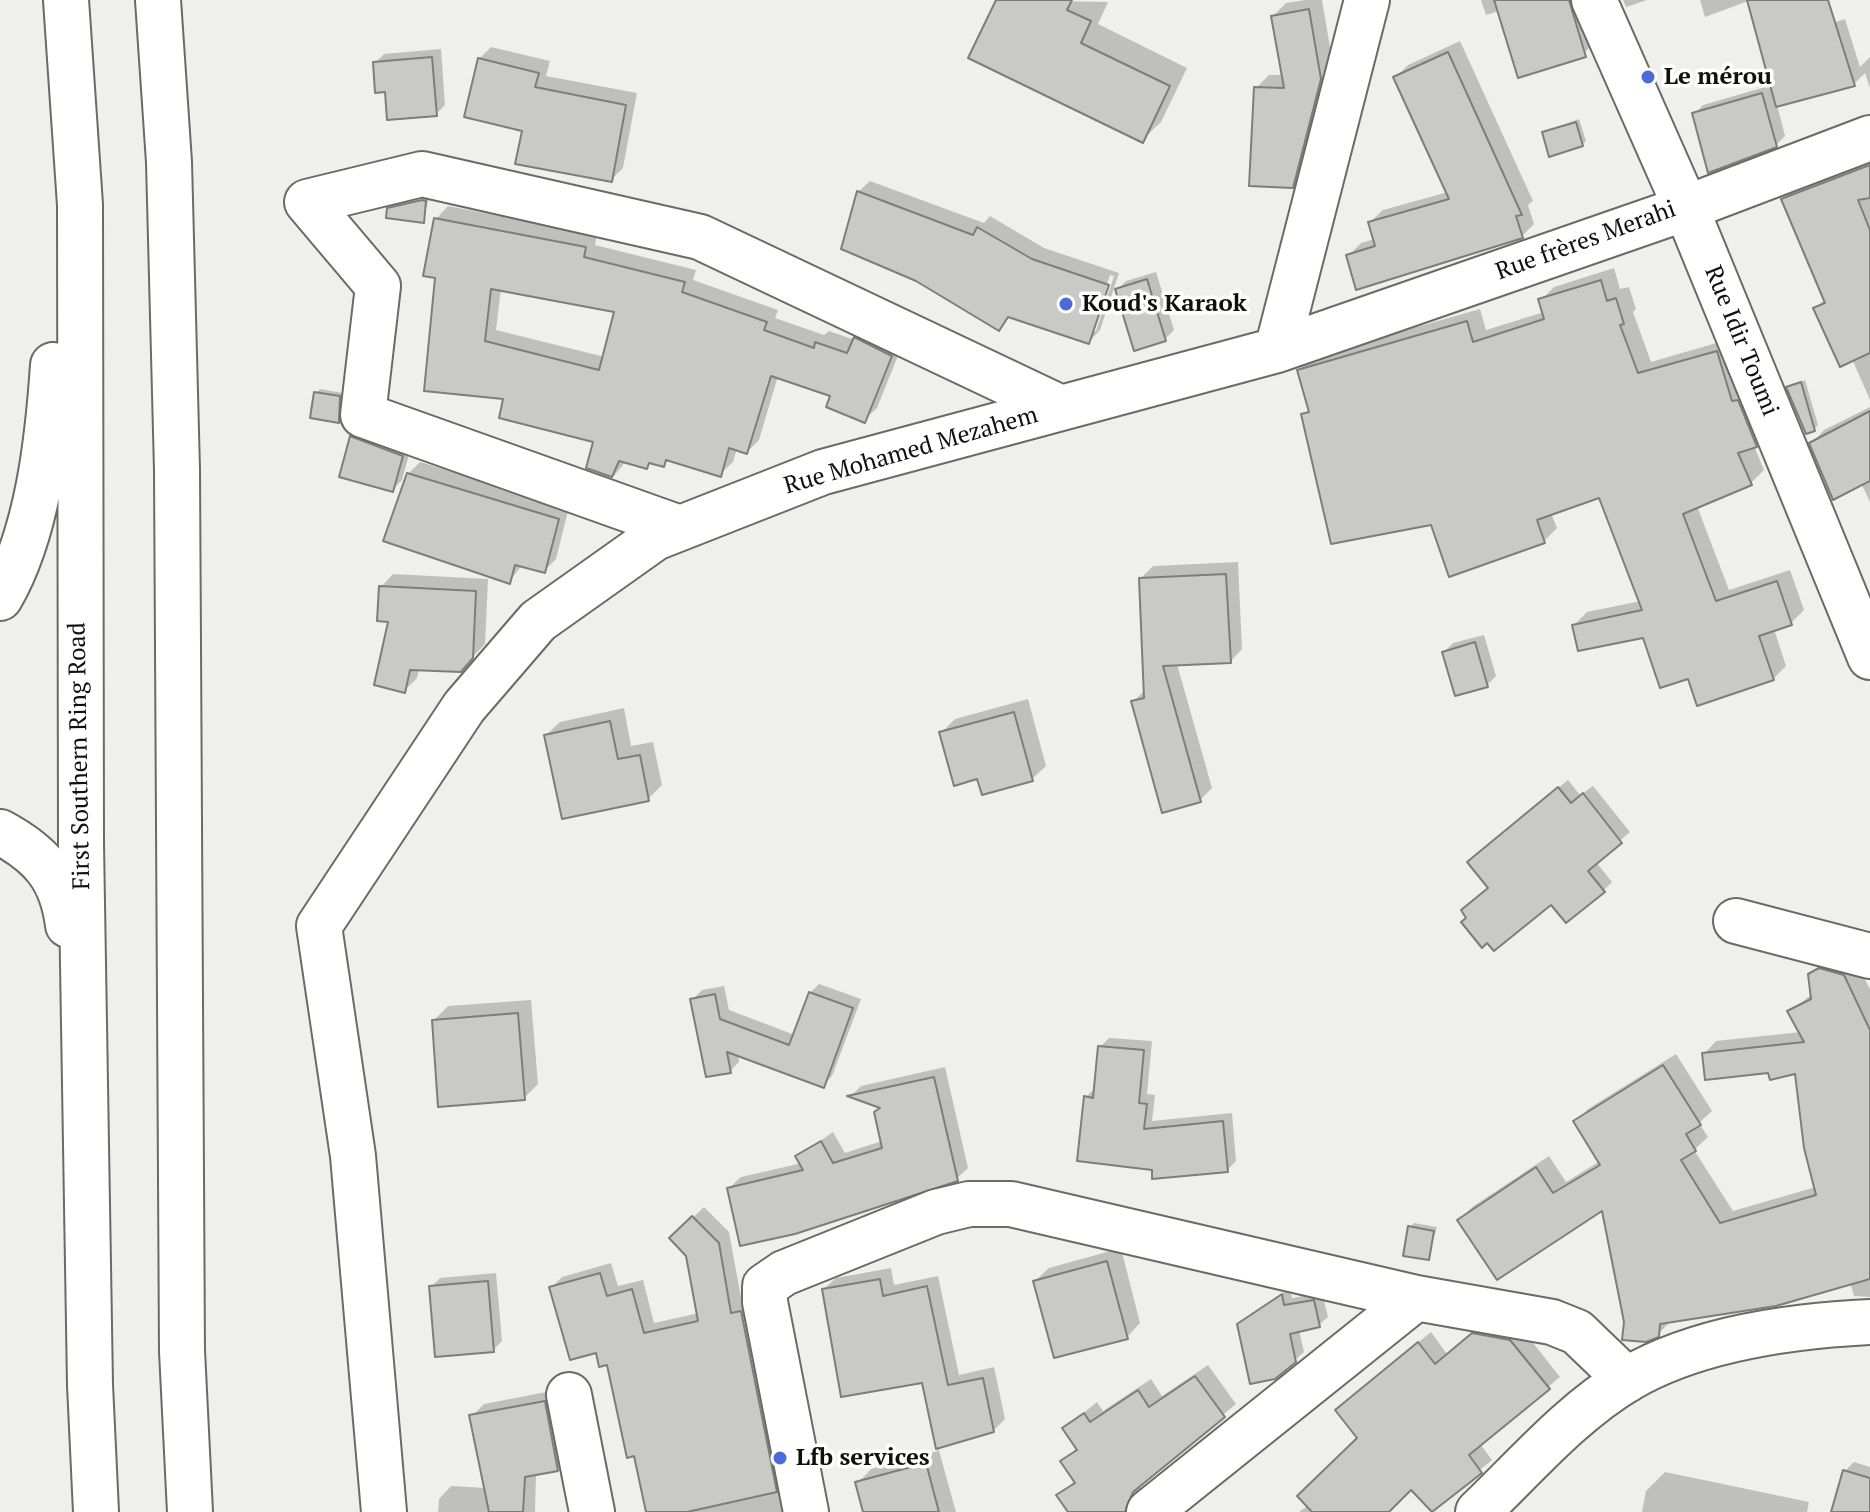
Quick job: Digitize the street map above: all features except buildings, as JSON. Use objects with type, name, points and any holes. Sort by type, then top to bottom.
[{"type":"main road","name":"First Southern Ring Road","points":[[66,0],[80,205],[78,607],[90,1385],[96,1512]]},
{"type":"main road","points":[[158,0],[169,177],[177,470],[182,1351],[190,1512]]},
{"type":"main road","points":[[1277,350],[1367,0]]},
{"type":"main road","name":"Rue frères Merahi","points":[[1277,350],[1686,208],[1594,0]]},
{"type":"main road","points":[[0,598],[17,561],[37,491],[49,420],[59,189],[71,84]]},
{"type":"main road","points":[[1686,208],[1870,138]]},
{"type":"main road","points":[[680,528],[363,415],[378,286],[307,202],[422,174],[700,237],[1061,408]]},
{"type":"main road","name":"Rue Idir Toumi","points":[[1686,208],[1867,642]]},
{"type":"main road","name":"Rue Mohamed Mezahem","points":[[384,1512],[353,1156],[319,926],[464,707],[538,621],[655,538],[823,472],[1277,350]]},
{"type":"main road","points":[[0,832],[22,844],[51,870],[66,909],[86,1059]]},
{"type":"main road","points":[[1736,921],[1870,956]]},
{"type":"main road","points":[[806,1512],[765,1302],[765,1286],[784,1273],[936,1212],[969,1204],[1011,1204],[1416,1298],[1552,1322],[1577,1332],[1627,1380]]},
{"type":"main road","points":[[1149,1512],[1416,1298]]},
{"type":"main road","points":[[1478,1512],[1573,1421],[1627,1380],[1682,1354],[1705,1348],[1811,1327],[1870,1322]]},
{"type":"main road","points":[[569,1395],[592,1512]]},
{"type":"place","name":"Le mérou","points":[[1648,77]]},
{"type":"place","name":"Koud's Karaok","points":[[1066,304]]},
{"type":"place","name":"Lfb services","points":[[780,1458]]}]
